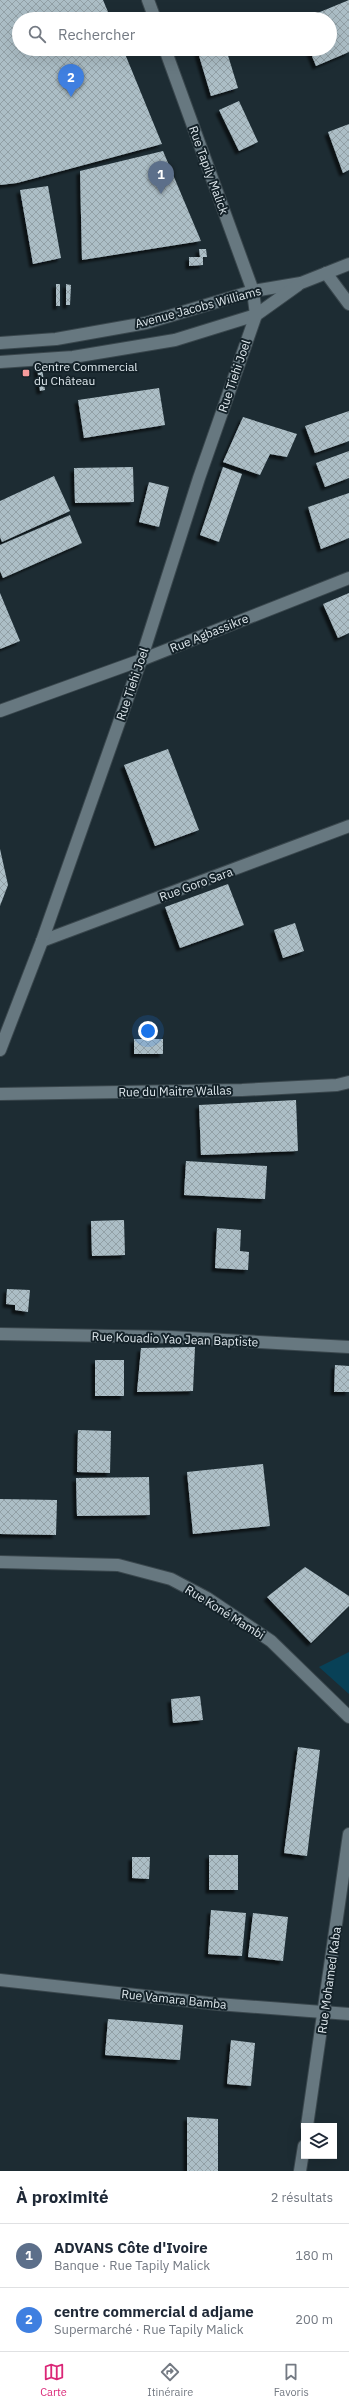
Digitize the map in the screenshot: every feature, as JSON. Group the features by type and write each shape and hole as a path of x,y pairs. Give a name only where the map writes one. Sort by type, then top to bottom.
{"street":[{"path":"148,0 152,12"},
{"name":"Rue Tapily Malick","path":"168,56 253,291 256,315"},
{"name":"Avenue Jacobs Williams","path":"0,343 56,339 146,323 253,291 301,283 349,264"},
{"path":"326,273 349,304"},
{"name":"Avenue Jacobs Williams","path":"0,362 73,357 174,340 256,315 301,283"},
{"name":"Rue Tiehi Joel","path":"0,1050 42,941 141,660 199,478 256,315"},
{"name":"Rue Agbassikre","path":"0,711 141,660 349,578"},
{"name":"Rue Goro Sara","path":"42,941 349,826"},
{"name":"Rue du Maitre Wallas","path":"0,1094 242,1090 337,1085 349,1082"},
{"name":"Rue Kouadio Yao Jean Baptiste","path":"0,1334 169,1337 349,1347"},
{"name":"Rue Koné Mambi","path":"0,1562 118,1565 172,1579 207,1598 271,1641 349,1717"},
{"name":"Rue Mohamed Kaba","path":"307,2123 349,1834"},
{"name":"Rue Vamara Bamba","path":"0,1980 217,2004 349,2014"},
{"path":"300,2171 302,2159"}],"shaded area":[{"path":"349,1652 349,1694 319,1667"}],"building":[{"path":"0,0 103,0 108,12 12,12 12,56 126,56 162,144 17,183 0,185"},
{"path":"349,0 349,52 316,66 312,56 337,56 337,12 320,12"},
{"path":"199,56 228,56 238,88 211,96"},
{"path":"239,101 258,142 239,151 219,110"},
{"path":"349,124 349,170 343,173 328,132"},
{"path":"163,151 201,241 82,260 80,171"},
{"path":"48,186 61,258 33,264 20,190"},
{"path":"199,249 206,249 207,257 203,257 203,265 189,266 189,257 200,257"},
{"path":"56,284 60,284 60,306 56,306"},
{"path":"66,284 71,285 70,305 66,305"},
{"path":"37,367 42,367 45,390 40,391"},
{"path":"159,388 165,425 84,438 78,400"},
{"path":"349,411 349,441 315,453 305,426"},
{"path":"243,417 297,434 287,457 270,454 260,475 223,462"},
{"path":"349,451 349,478 325,487 316,463"},
{"path":"133,467 134,502 75,503 74,468"},
{"path":"223,467 242,474 219,542 200,535"},
{"path":"54,476 70,511 2,542 0,537 0,501"},
{"path":"149,482 169,487 159,527 139,522"},
{"path":"349,493 349,538 321,549 308,507"},
{"path":"70,515 82,543 3,578 0,571 0,545"},
{"path":"0,593 20,641 0,649"},
{"path":"349,593 349,633 338,638 323,604"},
{"path":"168,749 199,830 155,846 124,765"},
{"path":"0,849 8,885 0,906"},
{"path":"228,884 244,925 180,948 165,907"},
{"path":"295,923 304,951 283,958 274,930"},
{"path":"134,1039 163,1039 163,1054 134,1054"},
{"path":"296,1100 298,1151 201,1155 199,1105"},
{"path":"186,1161 267,1166 265,1199 184,1195"},
{"path":"124,1220 125,1255 92,1256 91,1221"},
{"path":"217,1228 241,1230 240,1251 249,1252 248,1270 215,1268"},
{"path":"7,1289 30,1290 28,1312 15,1310 15,1305 6,1304"},
{"path":"195,1347 193,1391 137,1392 141,1348"},
{"path":"95,1360 124,1360 124,1396 95,1396"},
{"path":"335,1365 349,1366 349,1392 334,1392"},
{"path":"78,1430 111,1431 110,1473 77,1472"},
{"path":"263,1464 270,1526 193,1534 187,1472"},
{"path":"149,1477 150,1515 77,1516 76,1478"},
{"path":"0,1499 57,1500 56,1535 0,1534"},
{"path":"305,1567 349,1596 349,1606 311,1643 267,1597"},
{"path":"200,1696 203,1720 173,1723 171,1699"},
{"path":"298,1747 320,1750 307,1856 284,1853"},
{"path":"209,1855 238,1855 238,1890 209,1890"},
{"path":"132,1857 150,1857 149,1879 132,1878"},
{"path":"211,1910 246,1913 242,1956 208,1954"},
{"path":"253,1913 288,1917 283,1961 248,1957"},
{"path":"108,2019 183,2025 180,2060 105,2055"},
{"path":"231,2040 255,2043 251,2086 227,2084"},
{"path":"187,2117 218,2119 218,2171 187,2171"}],"place":[{"name":"centre commercial d adjame","path":"71,97"},
{"name":"ADVANS Côte d'Ivoire","path":"161,194"},
{"name":"Centre Commercial du Château","path":"26,373"}]}
